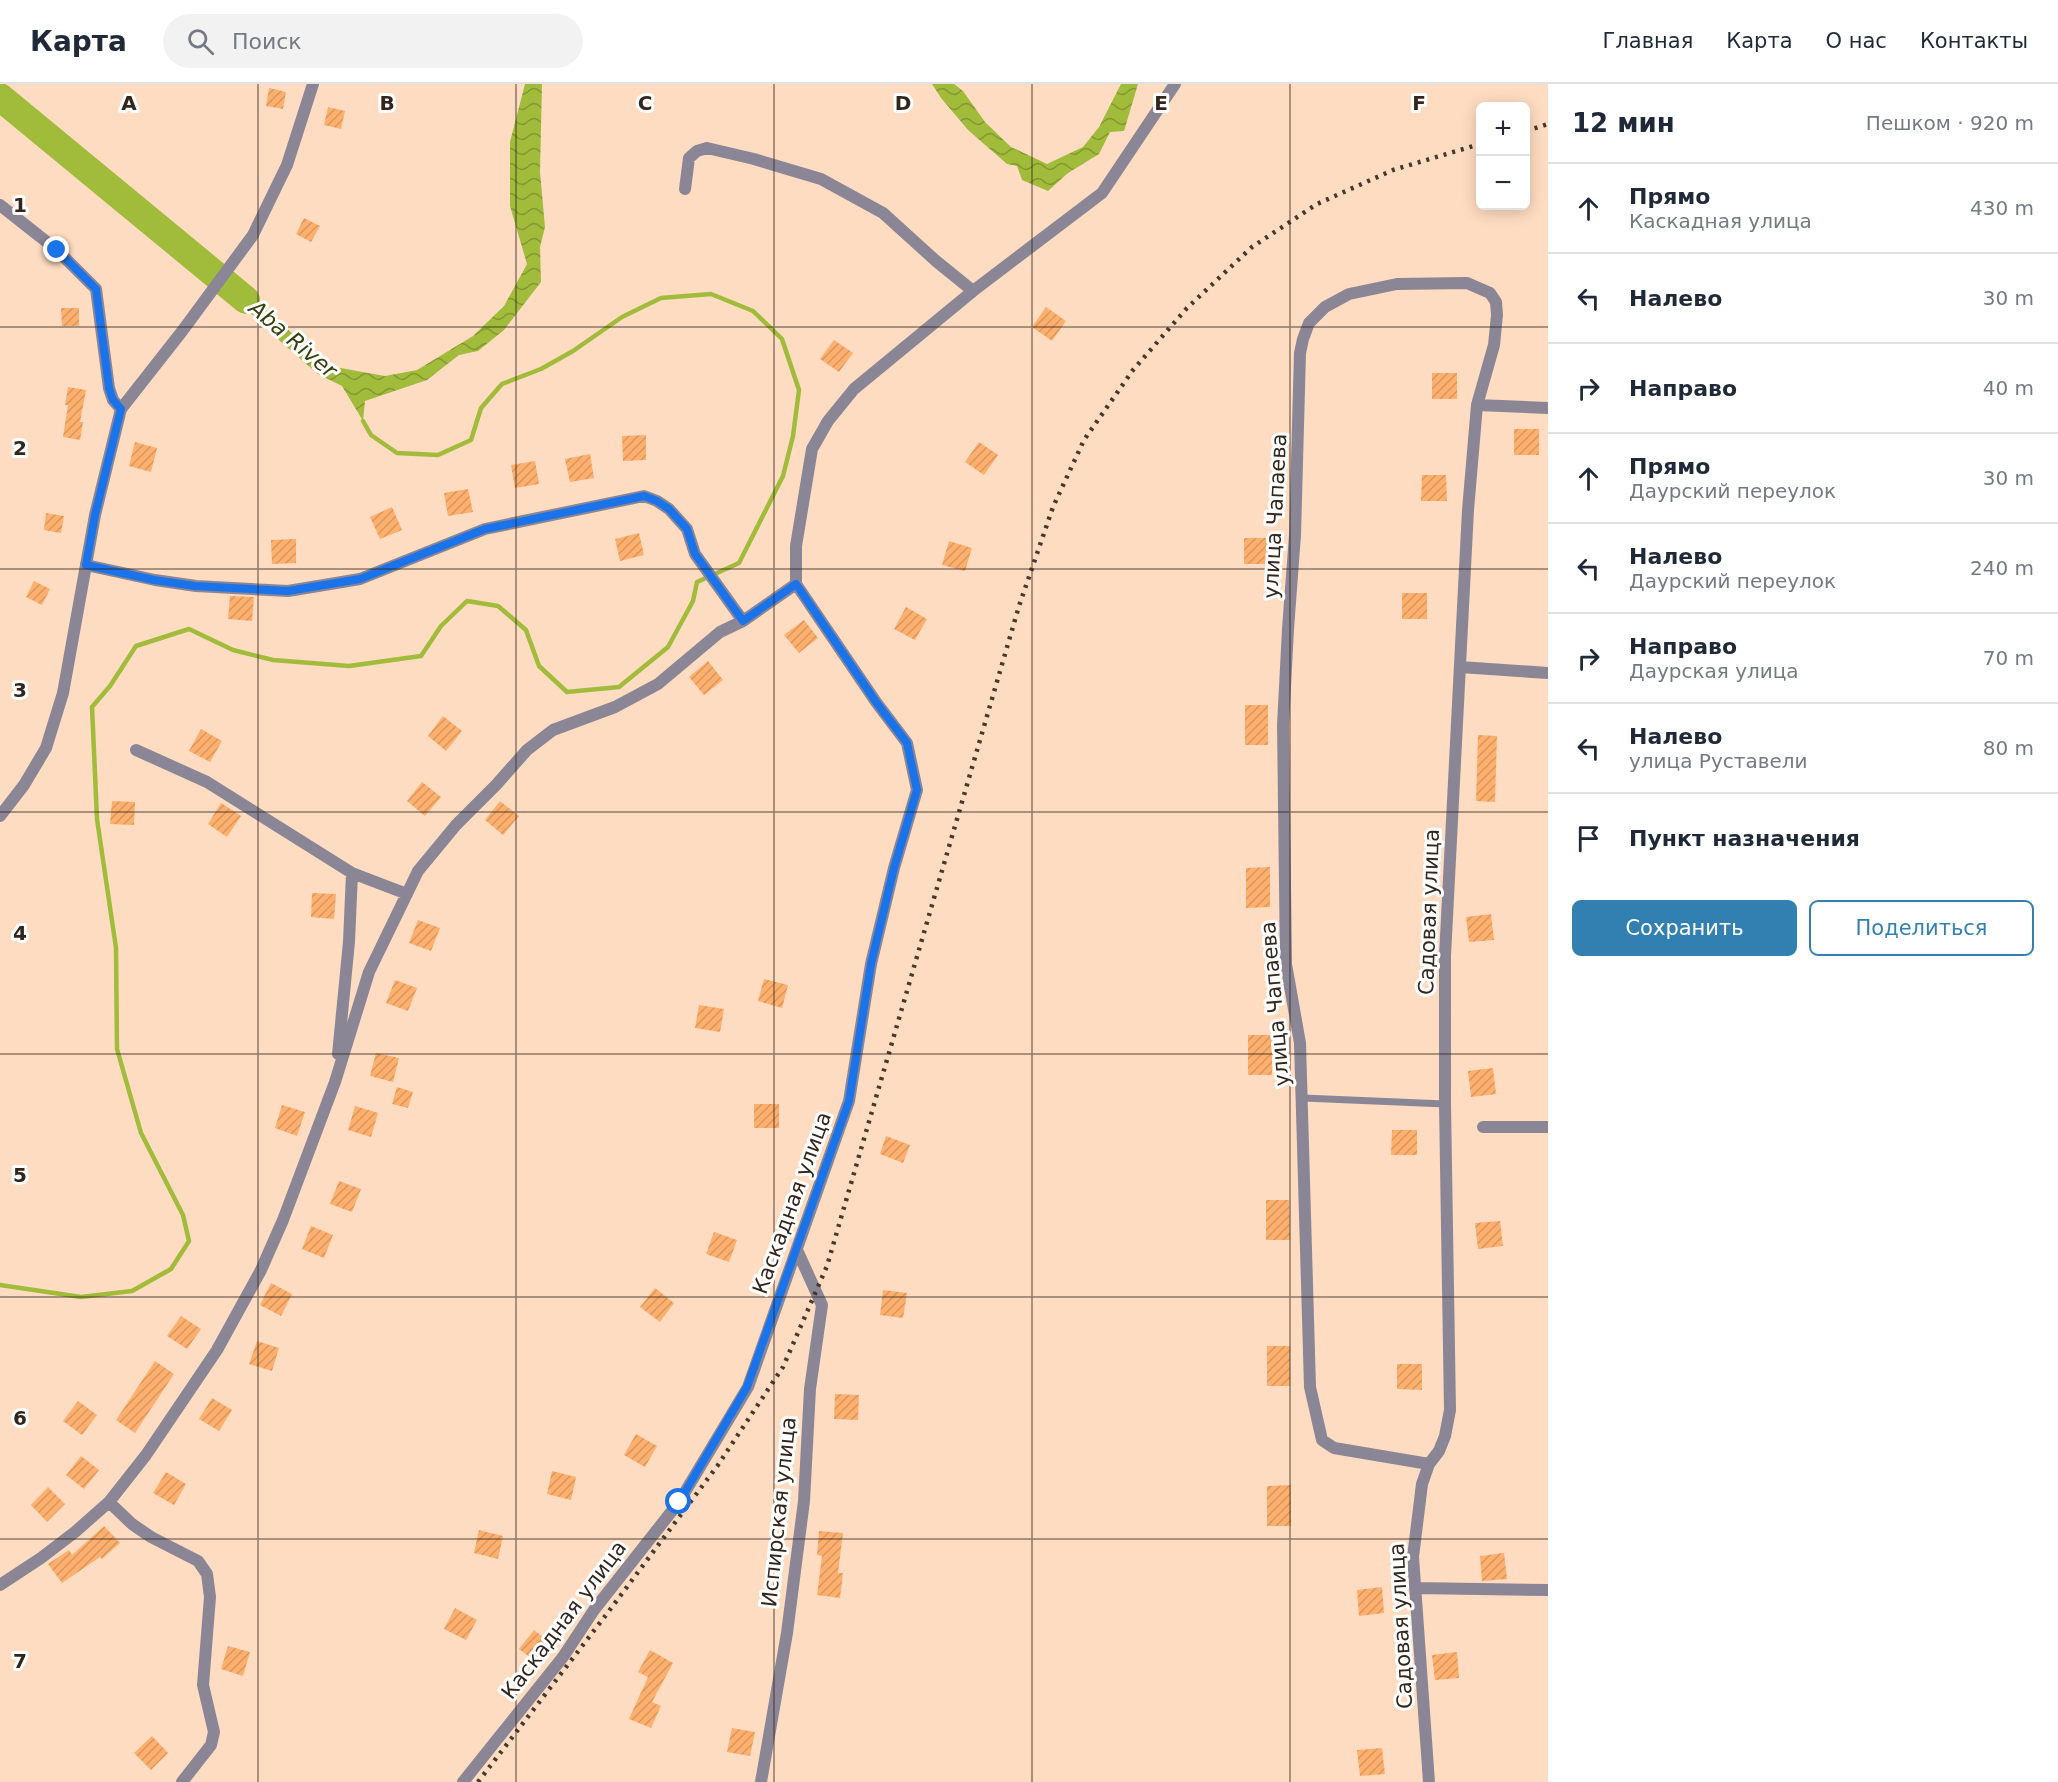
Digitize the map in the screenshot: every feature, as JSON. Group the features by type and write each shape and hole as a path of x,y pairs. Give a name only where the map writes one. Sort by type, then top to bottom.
{"street":[{"path":"0,816 24,785 45,748 63,693 95,515 121,409 253,236 287,165 313,84"},
{"path":"0,1585 41,1558 109,1502 146,1455 211,1360 240,1310 283,1220 335,1082 369,972 418,871 448,834 527,750 553,730 615,707 658,684 720,633 743,621 796,584 796,546 812,449 828,421 855,389 974,291 1102,193 1175,84"},
{"path":"685,189 689,158 697,151 707,148 821,179 883,213 936,261 974,291"},
{"path":"0,205 57,250 96,289 109,388 113,400 121,409"},
{"name":"Садовая улица","path":"1300,380 1300,353 1309,323 1325,307 1349,294 1398,284 1467,283 1490,293 1496,302 1494,345 1477,405 1468,510 1445,956 1450,1410 1445,1436 1439,1451 1429,1464 1422,1484 1413,1557 1429,1782"},
{"name":"улица Чапаева","path":"1300,380 1296,535 1283,725 1286,964 1300,1043 1310,1387 1322,1440 1334,1448 1429,1464"},
{"path":"1477,405 1548,408"},
{"path":"86,565 154,580 195,586 288,591 360,579 485,529 644,496 669,509 687,529 695,554 743,621"},
{"name":"Каскадная улица","path":"463,1782 563,1657 594,1610 679,1502 747,1387 798,1250 849,1101 871,964 894,868 917,790 907,743 876,702 796,584"},
{"path":"1460,668 1548,673"},
{"path":"136,750 207,782 352,873 407,894"},
{"path":"335,1082 350,942 352,873"},
{"path":"1483,1127 1548,1127"},
{"name":"Испирская улица","path":"761,1782 787,1633 804,1501 810,1389 822,1305 798,1250"},
{"path":"109,1502 132,1524 151,1537 198,1562 207,1574 210,1597 203,1685 214,1732 211,1745 182,1782"},
{"path":"1415,1588 1548,1590"}],"lane":[{"path":"1303,1098 1445,1104"}],"water":[{"path":"525,84 542,84 540,172 545,227 540,247 541,282 504,330 478,351 459,355 427,380 365,401 363,421 342,386 318,374 281,342 259,319 218,291 230,276 310,350 335,367 385,376 417,370 473,336 504,306 527,264 510,206 510,142"},
{"path":"932,84 954,84 963,91 985,122 1011,147 1047,164 1083,147 1099,127 1121,84 1138,84 1124,131 1110,132 1099,154 1068,173 1048,191 1022,180 1017,166 1007,164 968,130"}],"building":[{"path":"269,88 286,92 283,109 266,106"},
{"path":"328,107 345,111 341,129 324,125"},
{"path":"304,218 320,226 311,242 296,234"},
{"path":"1046,307 1066,321 1052,341 1032,327"},
{"path":"61,308 79,308 79,326 62,326"},
{"path":"834,340 853,353 839,372 820,359"},
{"path":"1432,373 1457,373 1457,399 1432,399"},
{"path":"68,387 86,390 80,422 83,422 80,440 63,437"},
{"path":"1514,429 1539,429 1539,455 1514,455"},
{"path":"646,435 646,460 623,461 622,436"},
{"path":"135,442 157,448 151,472 129,466"},
{"path":"979,442 998,455 984,475 965,462"},
{"path":"590,454 594,478 570,482 565,459"},
{"path":"535,461 539,484 515,488 511,465"},
{"path":"1422,475 1446,475 1447,501 1421,501"},
{"path":"468,489 473,512 448,516 444,493"},
{"path":"392,507 402,530 380,539 370,517"},
{"path":"46,513 64,516 61,533 44,530"},
{"path":"639,533 644,555 620,561 615,539"},
{"path":"1244,538 1269,538 1270,564 1244,564"},
{"path":"296,539 296,563 272,564 271,540"},
{"path":"949,541 972,548 965,571 942,565"},
{"path":"34,581 50,589 42,605 26,597"},
{"path":"1402,593 1427,593 1427,619 1402,619"},
{"path":"230,596 254,597 252,621 228,619"},
{"path":"906,607 927,619 915,640 894,629"},
{"path":"804,620 818,638 799,653 784,635"},
{"path":"708,661 723,680 704,695 689,677"},
{"path":"1245,705 1268,705 1268,745 1245,745"},
{"path":"443,716 462,731 446,751 428,736"},
{"path":"201,729 222,741 210,762 189,751"},
{"path":"1478,735 1497,736 1495,802 1476,801"},
{"path":"422,782 441,797 425,816 407,801"},
{"path":"112,801 135,802 134,825 110,824"},
{"path":"500,801 519,816 503,835 485,820"},
{"path":"221,803 241,816 227,837 208,824"},
{"path":"1270,867 1270,907 1246,908 1246,868"},
{"path":"312,893 336,894 334,919 311,917"},
{"path":"1491,914 1494,940 1469,942 1466,917"},
{"path":"418,920 440,928 431,951 409,943"},
{"path":"764,979 788,985 782,1008 758,1001"},
{"path":"395,980 417,988 408,1011 386,1003"},
{"path":"699,1005 724,1009 720,1032 695,1028"},
{"path":"1248,1035 1272,1035 1272,1075 1248,1075"},
{"path":"376,1053 399,1058 393,1082 370,1076"},
{"path":"1493,1068 1496,1094 1471,1097 1468,1071"},
{"path":"397,1087 413,1092 408,1108 392,1104"},
{"path":"754,1104 779,1104 779,1128 754,1128"},
{"path":"282,1105 305,1112 297,1136 275,1128"},
{"path":"355,1106 378,1113 371,1137 348,1130"},
{"path":"1392,1130 1417,1130 1417,1155 1391,1155"},
{"path":"886,1136 910,1145 903,1163 880,1154"},
{"path":"339,1181 361,1189 352,1212 330,1204"},
{"path":"1266,1200 1289,1200 1290,1240 1266,1240"},
{"path":"1500,1221 1503,1246 1478,1249 1475,1223"},
{"path":"311,1226 333,1235 324,1258 302,1249"},
{"path":"714,1232 737,1240 729,1262 706,1254"},
{"path":"271,1283 292,1294 281,1316 260,1305"},
{"path":"655,1288 674,1303 660,1322 640,1307"},
{"path":"883,1290 907,1293 903,1318 880,1315"},
{"path":"181,1316 201,1329 187,1349 167,1336"},
{"path":"257,1341 279,1348 272,1371 249,1364"},
{"path":"1267,1346 1290,1346 1290,1386 1267,1386"},
{"path":"155,1361 174,1374 135,1433 116,1420"},
{"path":"1397,1364 1422,1364 1422,1390 1397,1389"},
{"path":"835,1394 859,1395 858,1420 834,1419"},
{"path":"212,1398 232,1410 219,1431 199,1419"},
{"path":"78,1401 97,1415 82,1435 63,1421"},
{"path":"636,1434 657,1446 645,1467 624,1455"},
{"path":"81,1456 99,1470 84,1489 66,1475"},
{"path":"552,1471 576,1477 571,1500 547,1494"},
{"path":"166,1472 186,1484 174,1505 153,1493"},
{"path":"1291,1485 1291,1526 1267,1526 1267,1486"},
{"path":"48,1487 65,1504 47,1522 31,1505"},
{"path":"104,1526 120,1543 102,1559 100,1557 62,1583 48,1564 69,1550 72,1555"},
{"path":"479,1530 503,1536 498,1559 474,1553"},
{"path":"819,1531 843,1533 838,1573 843,1573 840,1598 817,1595 822,1556 817,1555"},
{"path":"1504,1553 1507,1579 1482,1581 1480,1556"},
{"path":"1382,1587 1384,1613 1359,1616 1357,1590"},
{"path":"455,1608 477,1620 466,1640 444,1629"},
{"path":"534,1630 553,1645 539,1664 519,1649"},
{"path":"228,1646 250,1652 243,1676 221,1669"},
{"path":"650,1650 673,1663 652,1702 661,1706 651,1728 629,1719 648,1677 638,1672"},
{"path":"1457,1652 1459,1678 1435,1680 1432,1655"},
{"path":"732,1728 755,1732 750,1756 727,1752"},
{"path":"152,1736 168,1753 151,1770 134,1753"},
{"path":"1382,1748 1385,1774 1360,1776 1357,1750"}],"waterway":[{"name":"Aba River","path":"0,97 246,300"},
{"path":"0,1285 81,1297 132,1291 171,1269 189,1241 183,1215 141,1133 117,1049 116,948 97,819 92,707 110,686 136,646 189,629 233,650 273,660 349,666 421,656 441,626 467,601 498,606 526,630 539,666 567,692 619,687 668,647 693,601 697,582 739,563 783,476 793,436 799,390 782,339 753,311 711,294 661,298 622,317 573,351 541,369 502,384 481,408 471,440 438,455 397,453 371,435 363,421"}],"railway":[{"path":"1530,130 1548,124"},
{"path":"478,1782 718,1465 783,1367 827,1266 1019,606 1053,507 1084,440 1133,370 1187,308 1252,247 1317,204 1393,170 1476,145"}],"route":[{"path":"57,250 96,289 109,388 113,400 121,409 95,515 86,565 154,580 195,586 288,591 360,579 485,529 644,496 669,509 687,529 695,554 743,621 796,584 876,702 907,743 917,790 894,868 871,964 849,1101 798,1250 747,1387 679,1502"}]}
